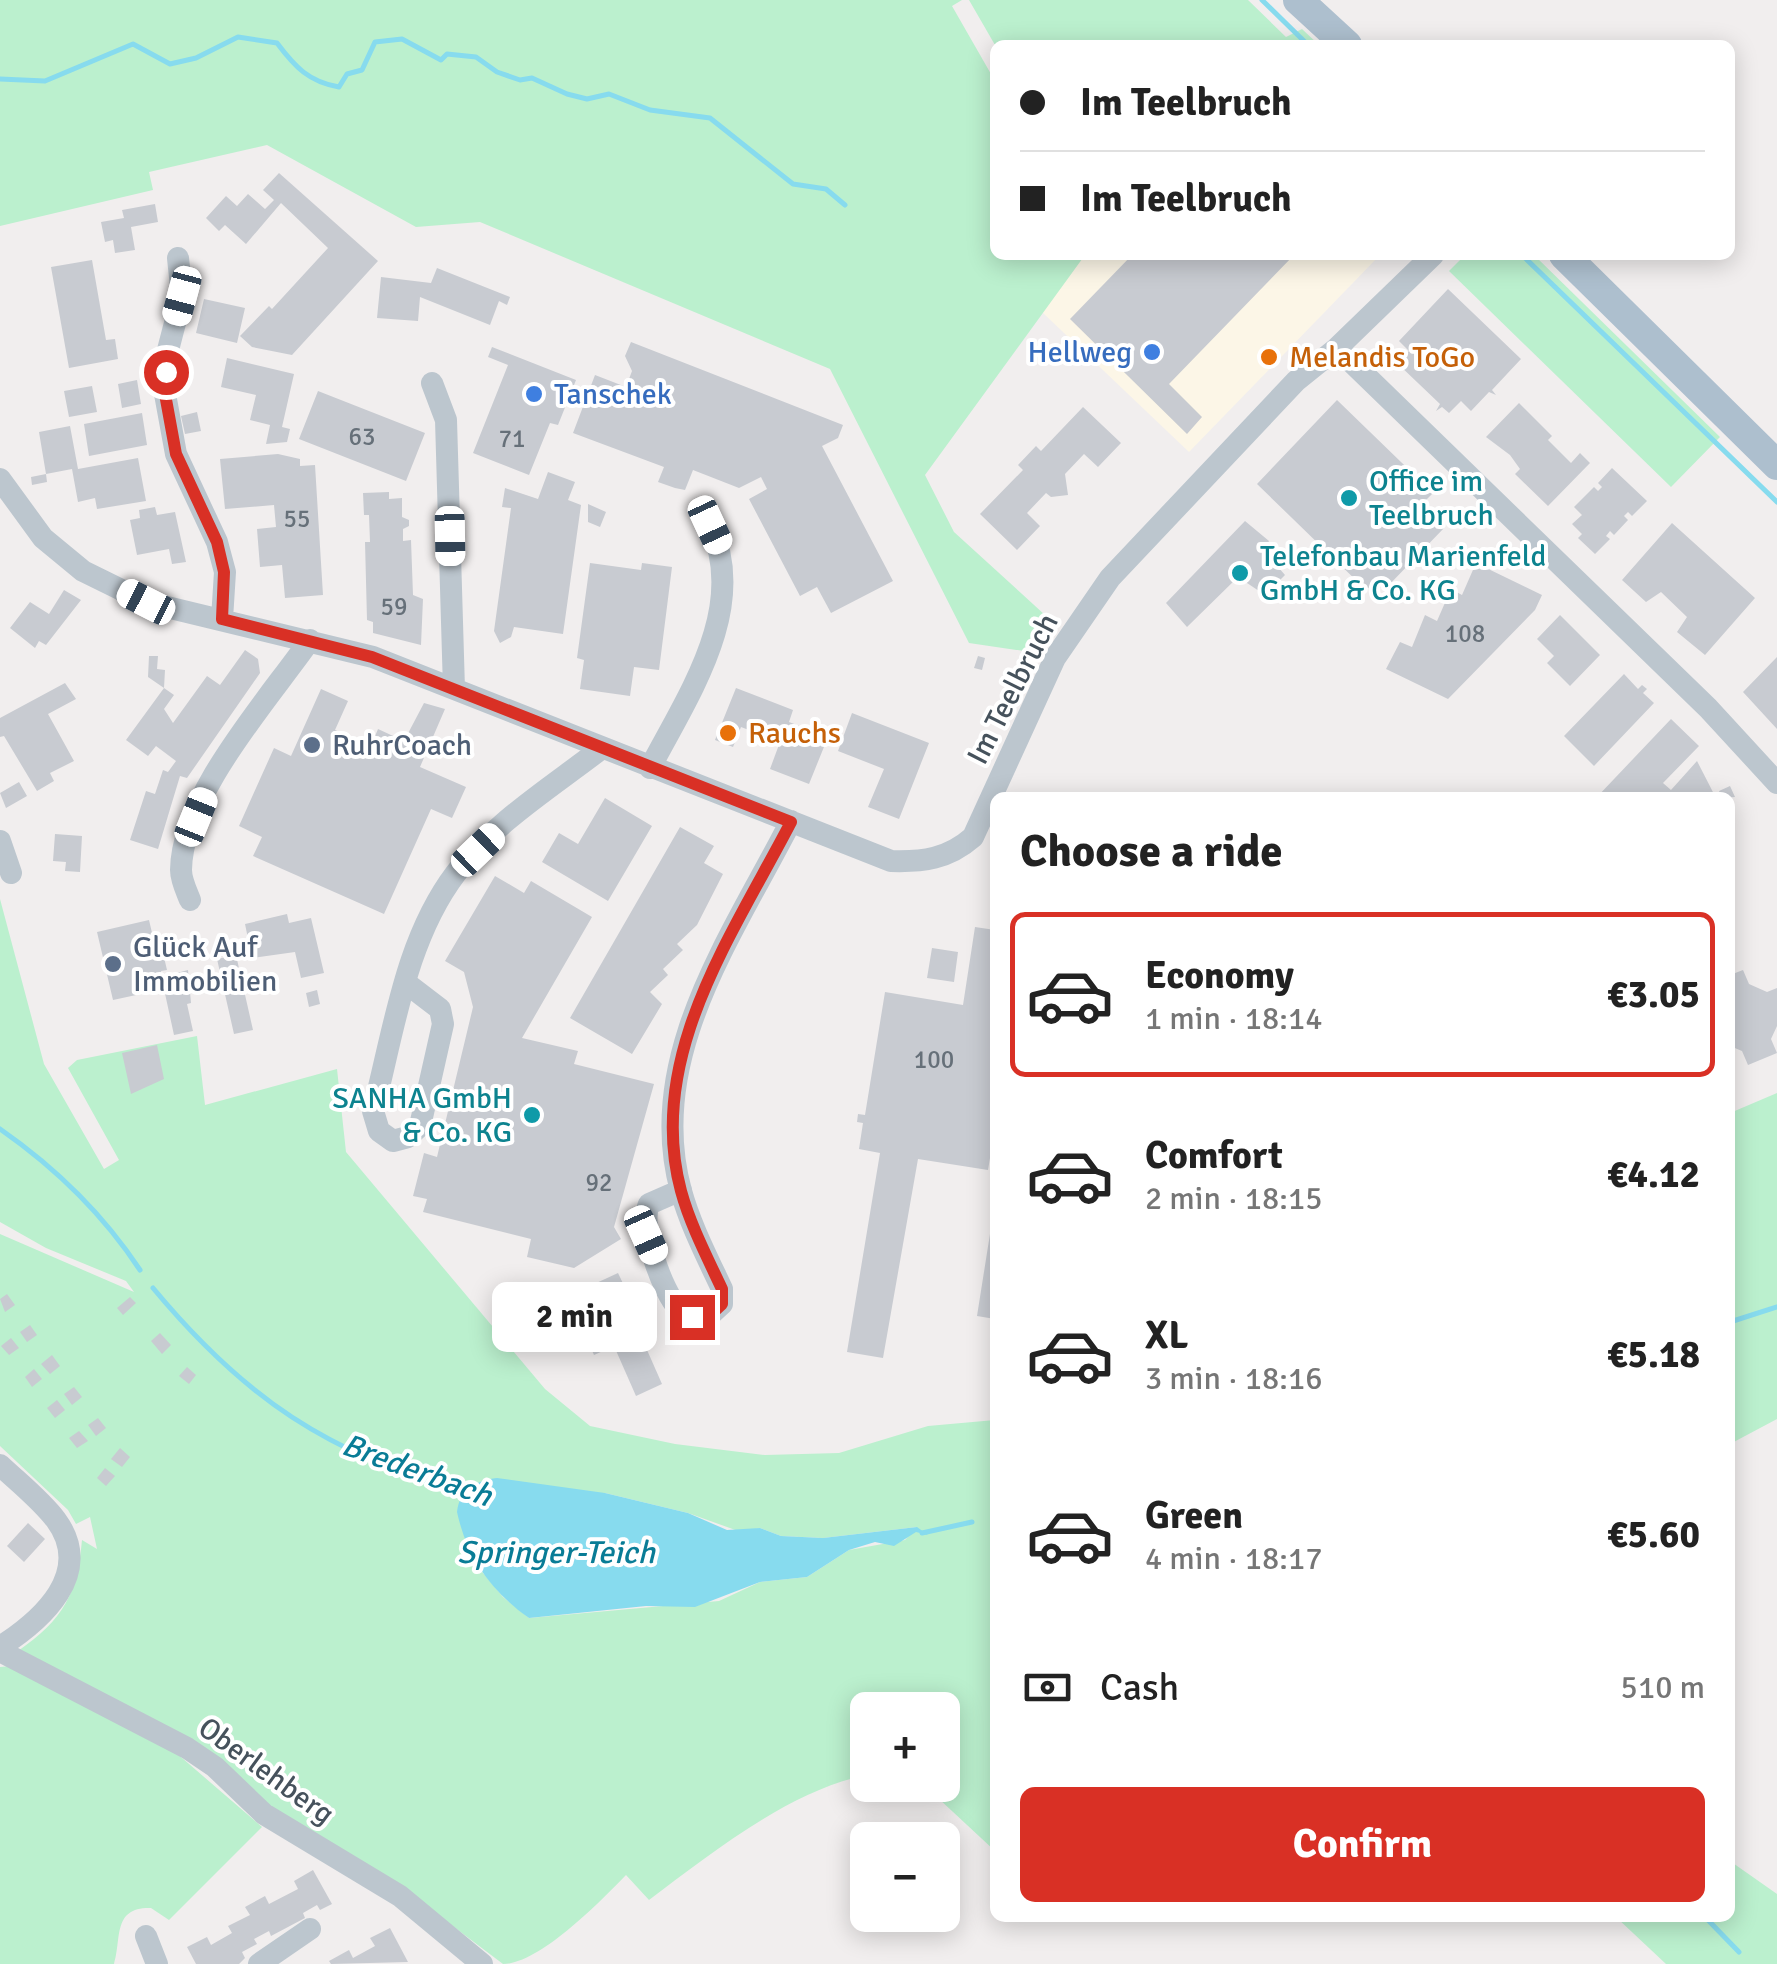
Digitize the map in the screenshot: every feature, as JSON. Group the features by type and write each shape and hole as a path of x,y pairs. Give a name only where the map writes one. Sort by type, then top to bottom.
{"main road":[{"path":"1298,0 1342,40"},
{"path":"1569,260 1777,466"}],"street":[{"path":"178,258 182,296 168,350 165,394 176,454 217,542 224,572 222,619"},
{"name":"Im Teelbruch","path":"995,792 1013,743 1056,658 1110,578 1296,381 1337,348 1416,263"},
{"path":"1337,348 1708,708 1777,783"},
{"path":"432,383 446,420 454,689"},
{"name":"Im Teelbruch","path":"0,480 42,538 83,571 146,602 372,657 891,861 922,862 958,850 986,817 990,806"},
{"path":"650,768 701,672 716,631 724,581 722,551 710,525"},
{"path":"190,900 181,875 184,847 207,788 310,640"},
{"path":"406,984 440,1010 443,1024 420,1126 408,1137 392,1141 378,1131 373,1111 406,984 431,910 457,870 499,830 602,748"},
{"path":"680,1190 649,1204 643,1216 646,1235 677,1308 692,1317 709,1316 722,1304 722,1289 680,1190 671,1111 693,1012 791,822"},
{"path":"0,841 11,872"},
{"path":"0,1464 54,1517 68,1545 67,1579 56,1600 37,1623 0,1649"},
{"name":"Oberlehberg","path":"0,1649 187,1748 215,1767 264,1814 400,1896 482,1964"},
{"path":"259,1964 310,1929"},
{"path":"146,1936 155,1963"}],"shaded area":[{"path":"1081,260 1375,260 1189,452 1042,312"}],"green space":[{"path":"0,0 962,0 952,6 990,72 990,260 1081,260 925,475 954,532 1045,615 1024,651 969,643 830,369 480,222 416,227 267,145 149,172 153,190 0,226"},
{"path":"969,0 1248,0 1286,37 1302,29 1314,40 992,40"},
{"path":"1460,260 1539,260 1720,437 1671,487 1449,271"},
{"path":"0,899 44,1064 104,1169 119,1160 68,1068 77,1060 197,1036 205,1105 337,1069 346,1152 545,1389 590,1426 675,1444 765,1455 839,1453 928,1426 990,1420 990,1846 942,1802 960,1802 960,1692 850,1692 850,1780 780,1809 724,1844 649,1900 626,1875 551,1943 518,1961 503,1964 401,1887 18,1651 47,1628 65,1604 76,1576 82,1540 97,1549 90,1517 76,1524 68,1510 0,1446 0,1234 134,1292 126,1281 46,1248 0,1222","holes":["605,1493 688,1513 741,1532 760,1528 781,1536 823,1538 917,1527 905,1540 849,1550 807,1577 760,1582 719,1601 529,1618 503,1597 473,1561"]},
{"path":"1777,1093 1777,1419 1735,1441 1735,1111"},
{"path":"11,1666 174,1751 262,1827 169,1920 151,1908 139,1909 124,1918 114,1964 0,1964 0,1667"},
{"path":"1735,1865 1777,1894 1777,1964 1666,1964 1621,1922 1735,1922"}],"water":[{"name":"Springer-Teich","path":"497,1478 605,1493 688,1513 727,1530 760,1528 781,1536 823,1538 917,1527 928,1535 916,1532 894,1546 875,1542 849,1550 807,1577 760,1582 695,1607 646,1606 529,1618 503,1597 474,1559 457,1512 470,1487"}],"building":[{"path":"279,173 378,261 292,355 252,347 240,336 269,306 272,309 328,248 281,203 246,244 225,225 219,231 206,218 226,196 237,206 248,194 265,209 274,200 263,190"},
{"path":"155,204 158,222 131,227 135,250 115,253 113,240 105,242 101,222 124,218 122,210"},
{"path":"92,260 106,340 115,339 118,359 69,368 51,267"},
{"name":"Hellweg","path":"1127,260 1289,260 1169,384 1202,417 1187,434 1070,319"},
{"path":"437,268 510,297 507,305 499,301 490,325 420,297 418,321 377,318 381,277 431,283"},
{"path":"1448,289 1521,359 1492,390 1496,395 1489,392 1471,411 1461,401 1449,413 1442,407 1436,411 1440,404 1397,363 1409,351 1399,341"},
{"path":"204,299 245,308 237,343 196,333"},
{"path":"631,342 843,425 838,438 822,446 893,581 831,613 817,587 800,596 749,499 767,489 761,477 739,488 693,470 685,490 675,488 658,482 664,467 573,433 595,375 626,387 632,371 625,356"},
{"path":"492,347 576,380 558,425 550,423 529,475 473,453 508,365 488,357"},
{"path":"227,358 294,374 282,427 290,429 287,442 266,444 270,425 250,420 256,395 221,387"},
{"path":"137,380 141,404 122,408 118,384"},
{"path":"92,386 97,412 69,417 64,391"},
{"path":"318,391 425,433 406,481 299,439"},
{"name":"Office im Teelbruch","path":"1337,400 1433,493 1422,504 1445,527 1387,587 1364,588 1257,484"},
{"path":"1519,403 1552,436 1548,440 1571,463 1580,453 1590,463 1548,506 1515,474 1520,469 1510,455 1486,437"},
{"path":"1083,407 1121,443 1098,467 1084,454 1065,474 1068,495 1051,497 1046,493 1027,513 1040,526 1017,550 980,514 1023,470 1018,465 1036,446 1041,451"},
{"path":"197,412 201,431 185,434 181,416"},
{"path":"142,413 147,445 89,456 84,424"},
{"path":"70,426 78,469 138,458 146,501 97,509 95,498 78,502 72,469 46,474 39,432"},
{"path":"278,454 300,459 300,466 315,465 323,595 285,598 282,565 260,567 257,529 276,527 274,505 225,509 220,459"},
{"path":"1612,468 1647,501 1632,516 1628,512 1624,516 1628,520 1614,535 1610,531 1606,536 1610,539 1595,554 1578,538 1582,534 1572,524 1582,515 1574,507 1594,487 1598,491 1602,487 1598,483"},
{"path":"548,472 575,482 568,500 581,505 563,634 514,627 511,637 500,643 494,631 511,508 502,507 505,488 538,499"},
{"path":"46,474 47,482 32,485 31,477"},
{"path":"389,492 389,499 402,498 402,517 409,520 409,526 403,529 403,541 411,540 413,595 423,599 421,645 373,633 373,622 367,620 365,542 370,542 363,493"},
{"path":"588,504 606,512 600,527 588,522"},
{"path":"155,507 157,515 175,512 186,562 172,564 169,549 137,555 130,520 140,518 139,510"},
{"name":"Telefonbau Marienfeld GmbH & Co. KG","path":"1245,521 1269,541 1264,551 1285,575 1265,595 1238,577 1187,627 1166,603"},
{"path":"1672,523 1755,598 1705,655 1677,632 1687,617 1661,592 1646,602 1622,580"},
{"path":"590,563 641,570 642,563 672,567 659,670 634,667 630,696 580,689 584,660 577,658"},
{"path":"1476,563 1542,595 1535,610 1448,699 1386,669 1400,642 1412,647 1425,615 1437,621 1451,589 1462,595"},
{"path":"64,590 81,600 46,645 39,641 35,648 10,628 30,602 49,614"},
{"path":"1560,615 1600,655 1570,686 1547,663 1554,656 1537,639"},
{"path":"245,650 258,659 260,673 187,778 180,776 158,849 130,840 146,791 155,794 163,770 168,772 176,761 156,746 148,756 126,740 164,688 174,695 164,709 173,723 207,676 220,685"},
{"path":"149,656 158,656 157,669 165,670 164,688 148,677"},
{"path":"978,656 985,658 982,670 974,668"},
{"path":"1777,657 1777,729 1743,692"},
{"path":"1624,674 1638,689 1642,685 1647,689 1643,693 1654,703 1594,766 1564,736"},
{"path":"65,683 76,699 48,714 74,761 50,773 54,781 37,791 4,736 0,737 0,718"},
{"path":"736,688 793,710 789,722 828,737 809,784 770,769 780,742 741,727 733,747 715,740"},
{"path":"321,689 348,701 335,730 371,746 378,729 404,741 424,703 445,709 420,767 466,787 452,818 431,809 384,914 253,856 262,837 239,826 274,748 291,756"},
{"path":"852,713 929,743 899,819 868,807 884,769 838,751"},
{"path":"1671,719 1699,746 1663,783 1671,790 1697,761 1713,792 1602,792"},
{"path":"19,782 27,796 6,808 0,793"},
{"path":"605,798 652,826 608,901 542,862 559,833 578,844"},
{"path":"680,827 714,846 704,863 723,874 697,925 677,944 683,950 663,969 668,975 650,992 662,1004 632,1054 570,1018"},
{"path":"55,834 82,836 80,872 65,871 66,862 53,861"},
{"path":"495,876 524,893 531,881 592,917 522,1038 578,1051 574,1064 654,1084 614,1227 621,1239 574,1268 527,1257 531,1239 423,1212 427,1199 413,1196 424,1153 437,1157 473,1007 464,972 445,961"},
{"path":"287,914 289,923 311,918 324,973 301,978 295,952 252,958 245,924"},
{"path":"149,920 157,954 163,953 167,970 161,971 162,977 188,970 191,1003 187,1004 193,1031 174,1035 164,989 113,1000 97,932"},
{"path":"975,927 990,929 988,1170 918,1159 883,1358 847,1352 880,1153 859,1149 863,1123 857,1122 858,1114 865,1115 885,992 963,1005"},
{"path":"932,948 958,952 954,982 927,978"},
{"path":"236,955 253,1030 234,1034 217,959"},
{"path":"1743,970 1749,984 1767,992 1777,988 1777,1026 1771,1039 1777,1053 1748,1065 1742,1051 1735,1048 1735,973"},
{"path":"317,990 320,1004 309,1007 306,993"},
{"path":"157,1045 164,1079 131,1094 122,1053"},
{"path":"990,1234 990,1318 977,1316"},
{"path":"618,1273 631,1300 628,1308 635,1311 645,1332 640,1334 662,1384 636,1396 614,1346 594,1355 582,1329 610,1316 592,1285"},
{"path":"7,1294 15,1305 5,1312 0,1299"},
{"path":"130,1297 136,1303 123,1315 117,1308"},
{"path":"30,1325 37,1335 27,1342 20,1332"},
{"path":"160,1333 171,1345 162,1354 151,1341"},
{"path":"11,1338 19,1348 9,1355 1,1346"},
{"path":"52,1355 60,1366 50,1374 41,1364"},
{"path":"187,1367 196,1375 189,1384 179,1376"},
{"path":"34,1369 42,1379 32,1387 25,1377"},
{"path":"74,1387 82,1397 72,1405 64,1394"},
{"path":"57,1400 65,1410 55,1418 47,1408"},
{"path":"98,1418 106,1428 96,1436 88,1425"},
{"path":"79,1431 88,1441 77,1448 69,1438"},
{"path":"120,1448 130,1457 122,1467 111,1459"},
{"path":"105,1468 115,1476 106,1486 97,1478"},
{"path":"28,1523 45,1539 24,1562 7,1546"},
{"path":"313,1870 332,1904 320,1910 317,1905 303,1913 305,1918 271,1936 269,1931 254,1939 257,1944 242,1952 245,1958 239,1964 196,1964 187,1947 207,1937 211,1945 232,1933 228,1926 250,1915 245,1907 265,1896 269,1904 298,1889 294,1881"},
{"path":"390,1928 408,1962 329,1961 349,1950 353,1958 375,1946 370,1938"}],"waterway":[{"path":"1262,0 1303,40"},
{"path":"0,79 45,81 133,44 170,64 196,58 238,37 277,43 304,72 339,87 347,74 362,70 375,42 402,39 441,60 447,54 476,57 497,72 520,80 532,78 567,94 587,99 609,94 650,110 710,118 793,184 826,189 845,205"},
{"path":"1527,260 1777,502"},
{"name":"Brederbach","path":"0,1129 77,1193 140,1270"},
{"name":"Brederbach","path":"153,1288 222,1362 292,1417 371,1460 466,1494"},
{"name":"Brederbach","path":"1735,1320 1777,1307"},
{"name":"Brederbach","path":"922,1533 972,1522"},
{"path":"1710,1922 1739,1952"}],"place":[{"name":"Hellweg","path":"1152,352"},
{"name":"Melandis ToGo","path":"1269,357"},
{"name":"Tanschek","path":"534,394"},
{"name":"Office im Teelbruch","path":"1349,498"},
{"name":"Telefonbau Marienfeld GmbH & Co. KG","path":"1240,573"},
{"name":"Rauchs","path":"728,733"},
{"name":"RuhrCoach","path":"312,745"},
{"name":"Glück Auf Immobilien","path":"113,964"},
{"name":"SANHA GmbH & Co. KG","path":"532,1115"}],"route":[{"path":"166,372 165,394 176,454 217,542 224,572 222,619 372,657 791,822 693,1012 679,1062 671,1111 680,1190 722,1289 722,1304 709,1316 692,1317"}]}
